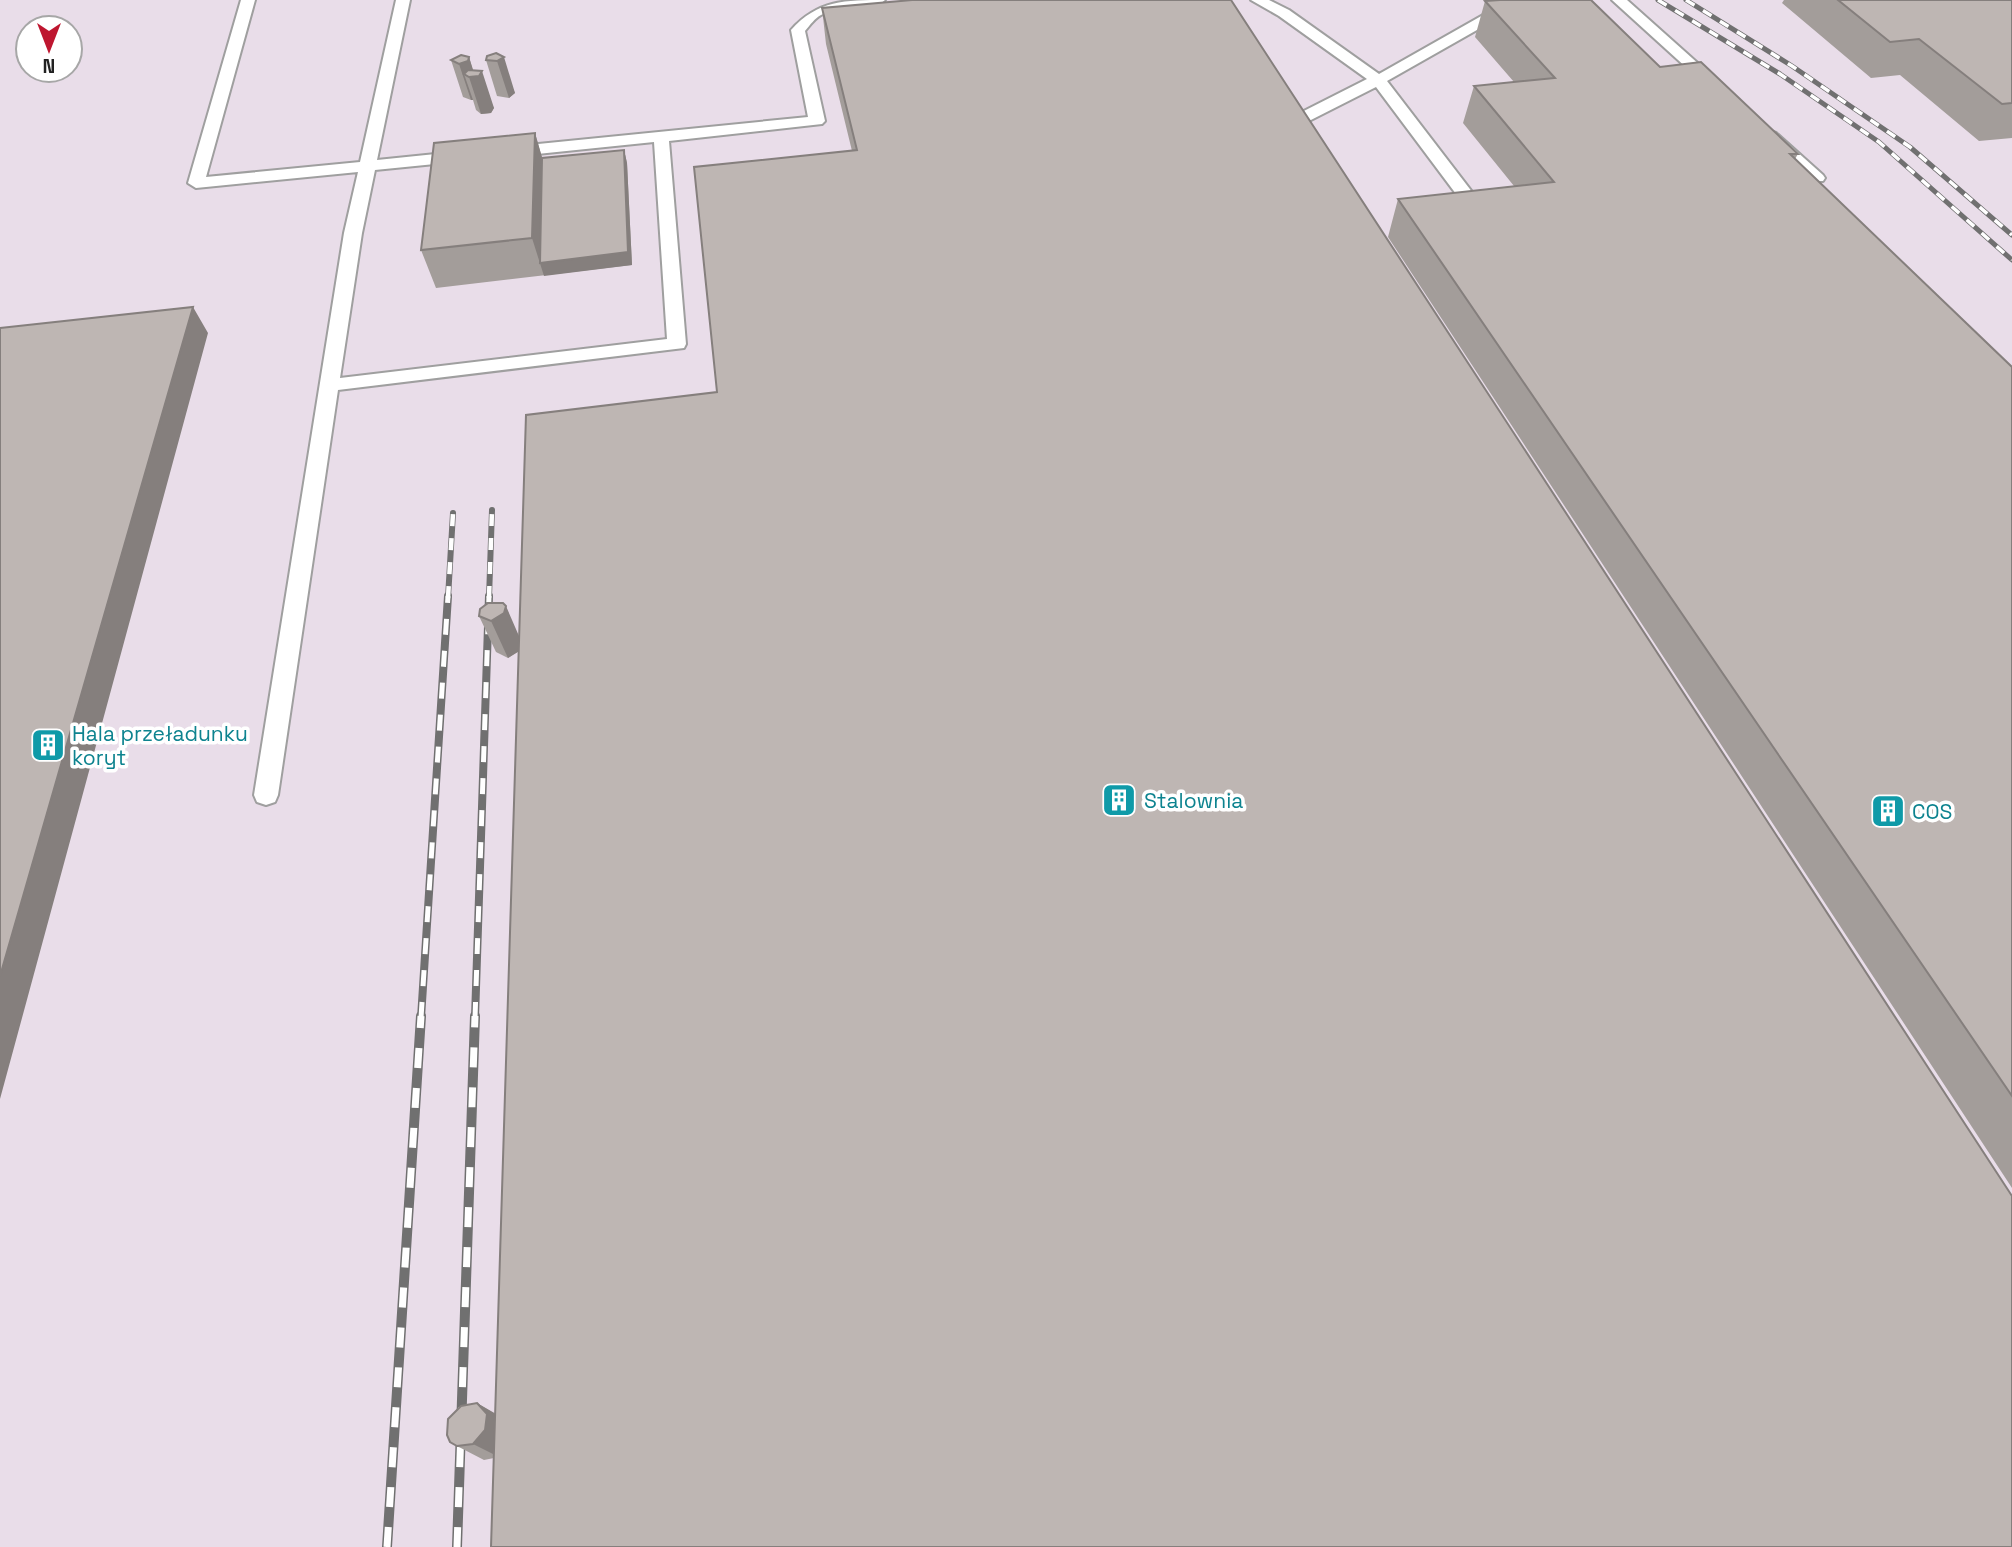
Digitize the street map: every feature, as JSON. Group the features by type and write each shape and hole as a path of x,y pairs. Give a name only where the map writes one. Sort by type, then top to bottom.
{"lane":[{"path":"248,0 197,183 817,121 798,30 814,12 846,3 878,0"},
{"path":"265,795 353,233 403,0"},
{"path":"1258,0 1284,13 1378,80 1489,226"},
{"path":"1619,0 1728,98"},
{"path":"1317,157 1294,122 1378,80 1515,1"},
{"path":"1758,125 1817,178"},
{"path":"329,385 677,344 661,136"}],"shaded area":[{"path":"0,0 2012,0 2012,1547 0,1547"}],"building":[{"name":"Stalownia","path":"912,0 1231,0 2012,1196 2012,1547 491,1547 526,415 717,392 694,167 857,150 822,8"},
{"name":"COS","path":"1591,0 1660,67 1701,62 1798,154 1790,154 2012,367 2012,1096 1398,199 1554,182 1474,86 1555,78 1485,1"},
{"path":"1838,0 2012,0 2012,103 2002,104 1919,39 1890,42"},
{"path":"496,53 504,57 497,61 486,60 487,56"},
{"path":"461,55 469,57 468,61 459,64 451,60"},
{"path":"468,70 482,71 479,76 469,77 464,74"},
{"path":"535,133 532,238 421,250 434,143"},
{"path":"624,150 628,252 540,263 542,158"},
{"name":"Hala przeładunku koryt","path":"193,307 0,976 0,328"},
{"path":"488,603 503,603 506,606 504,613 491,621 479,616 480,609"},
{"path":"477,1403 487,1414 485,1430 473,1444 457,1446 450,1442 447,1435 448,1419 461,1406"}],"railway":[{"path":"1658,0 1780,74 1879,142 2012,260"},
{"path":"1686,0 1792,66 1910,147 2012,235"},
{"path":"489,598 492,510"},
{"path":"448,598 453,513"},
{"path":"421,1018 448,596"},
{"path":"475,1018 489,596"},
{"path":"387,1547 421,1016"},
{"path":"457,1547 475,1016"}],"place":[{"name":"Hala przeładunku koryt","path":"48,745"},
{"name":"Stalownia","path":"1119,800"},
{"name":"COS","path":"1888,811"}]}
